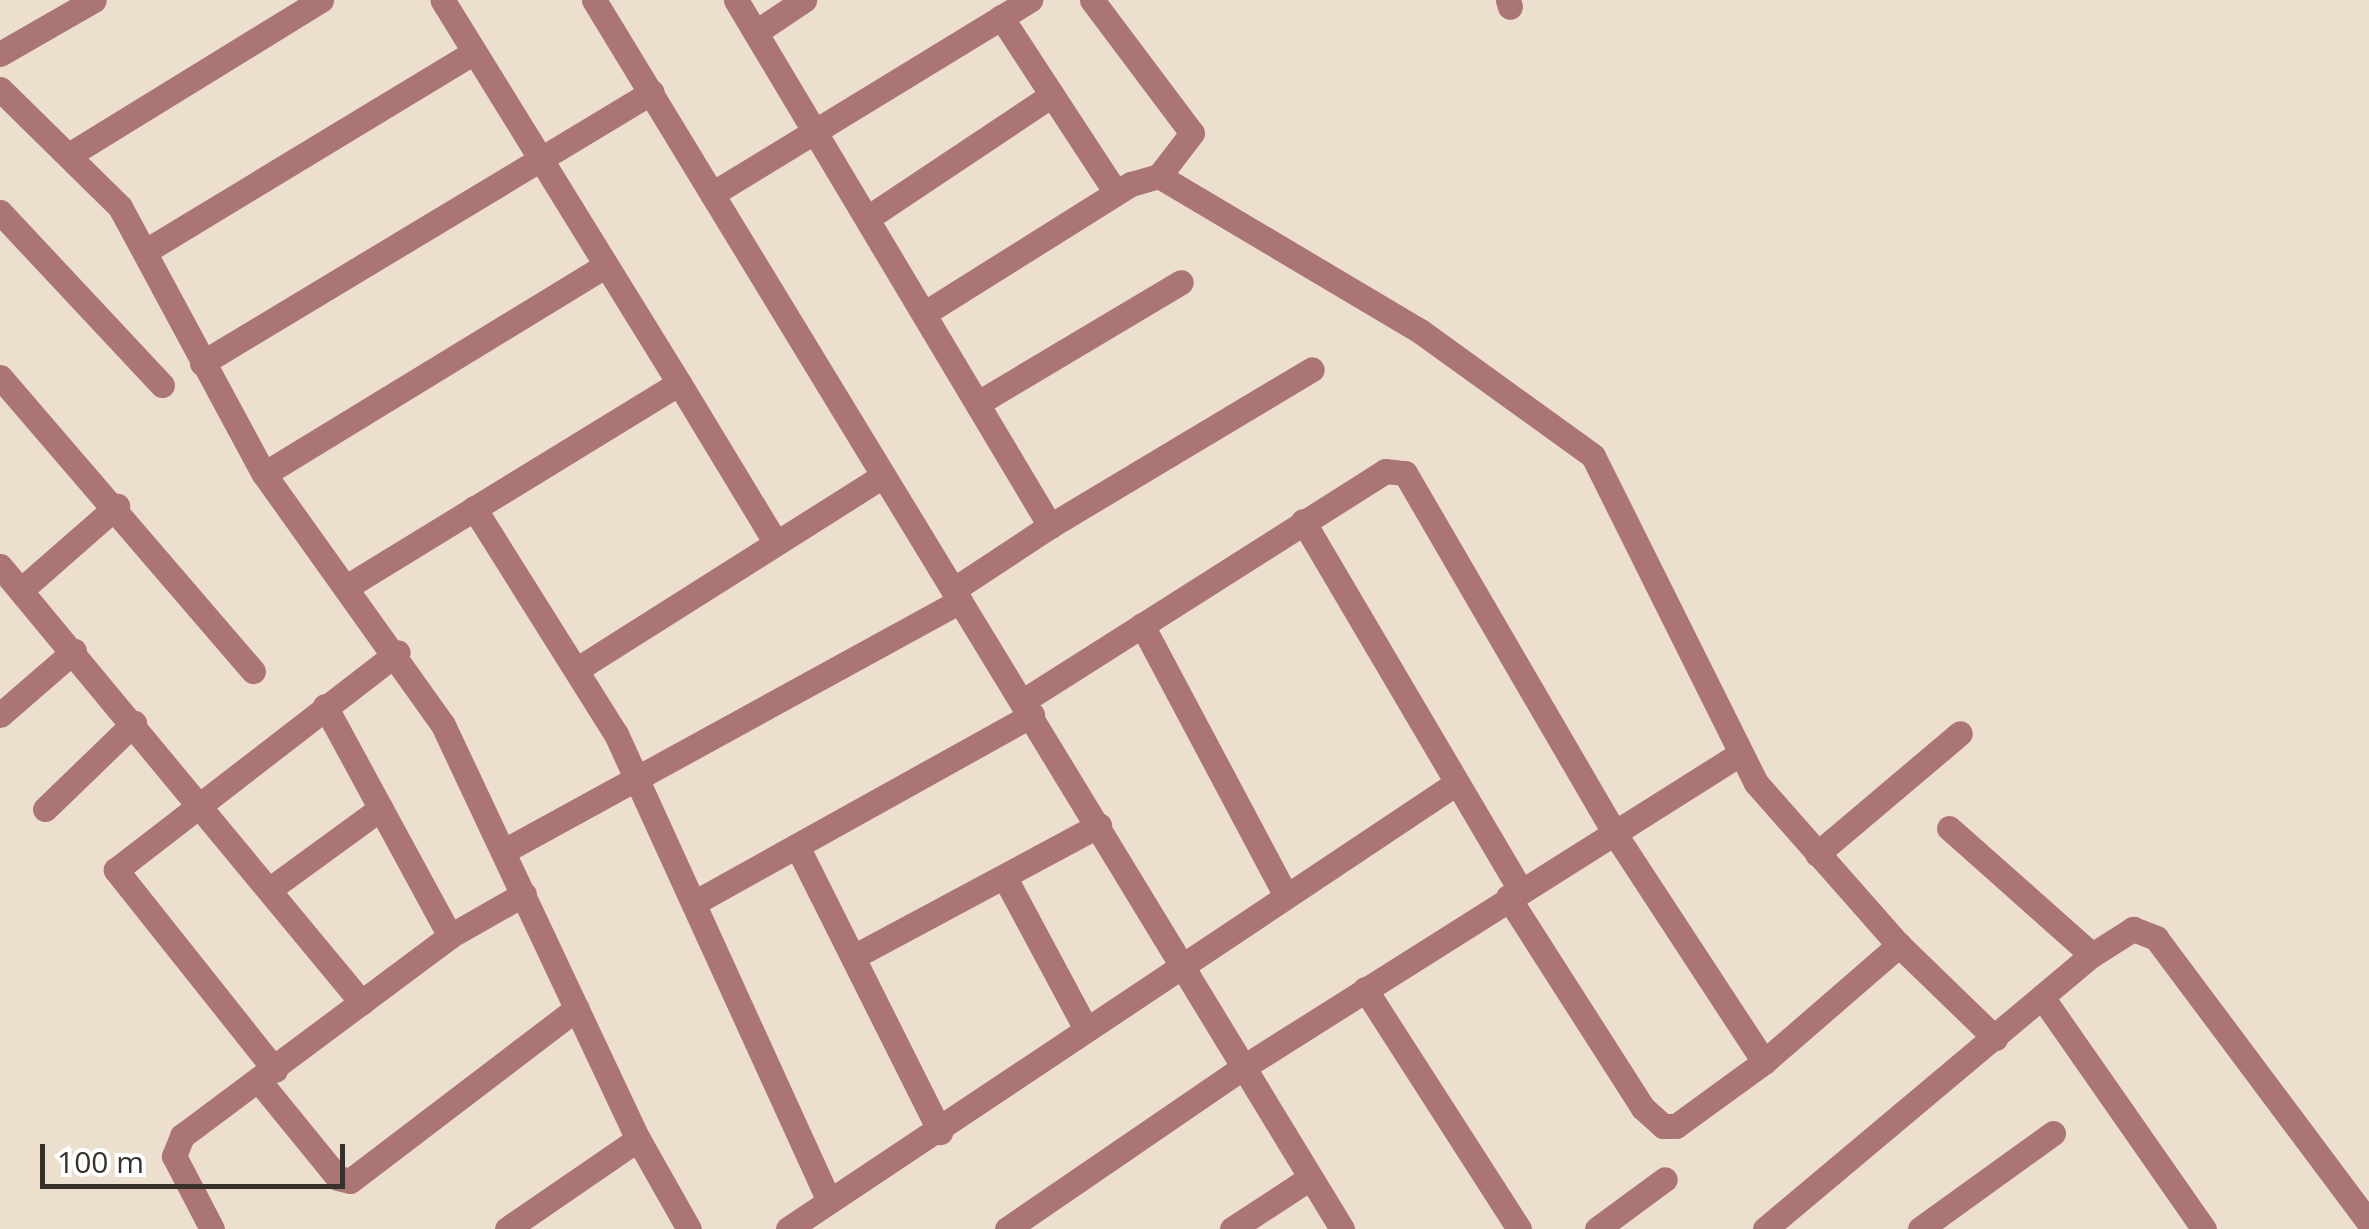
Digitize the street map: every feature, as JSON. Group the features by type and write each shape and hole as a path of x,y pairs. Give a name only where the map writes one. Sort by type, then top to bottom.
{"street":[{"path":"69,155 321,0"},
{"path":"442,0 776,543"},
{"path":"594,0 880,478 1099,825 1178,967 1342,1229"},
{"path":"736,0 1050,526"},
{"path":"756,32 804,0"},
{"path":"712,194 1030,0"},
{"path":"925,313 1116,193 1160,176 1192,133 1092,0"},
{"path":"0,54 91,1"},
{"path":"1002,18 1116,193"},
{"path":"149,249 473,53"},
{"path":"0,89 69,155 149,249 202,364 264,474 398,652 504,851 638,1138 689,1229"},
{"path":"202,364 652,92"},
{"path":"869,217 1052,95"},
{"path":"1160,176 1420,331 1593,456 1738,754 1817,854 1899,945 1995,1038"},
{"path":"0,212 162,385"},
{"path":"264,474 606,266"},
{"path":"978,403 1181,282"},
{"path":"504,851 636,784 956,595 1050,526 1312,368"},
{"path":"0,377 117,506 253,670"},
{"path":"348,586 679,383"},
{"path":"694,903 1027,708 1142,626 1385,471 1414,481 1613,831 1764,1062"},
{"path":"579,668 880,478"},
{"path":"21,590 117,506"},
{"path":"474,508 579,668 694,903 829,1201"},
{"path":"1303,520 1514,893 1655,1121 1676,1126 1764,1062 1899,945"},
{"path":"0,566 198,800 362,1003"},
{"path":"1142,626 1286,896"},
{"path":"0,715 74,651"},
{"path":"398,652 198,800 116,870 338,1178 350,1181 577,1008"},
{"path":"325,706 450,936"},
{"path":"45,809 134,723"},
{"path":"1817,854 1960,733"},
{"path":"1006,1229 1242,1068 1738,754"},
{"path":"788,1229 940,1132 1086,1029 1455,784"},
{"path":"270,888 381,808"},
{"path":"856,956 1099,825"},
{"path":"1949,828 2092,955"},
{"path":"797,846 856,956 940,1132"},
{"path":"1005,878 1086,1029"},
{"path":"212,1229 174,1145 450,936 524,894"},
{"path":"1765,1229 2092,955 2134,929 2156,938 2369,1223"},
{"path":"1365,989 1519,1229"},
{"path":"2042,996 2204,1229"},
{"path":"1920,1229 2053,1132"},
{"path":"516,1226 638,1138"},
{"path":"1232,1229 1310,1178"},
{"path":"1598,1229 1666,1179"}]}
